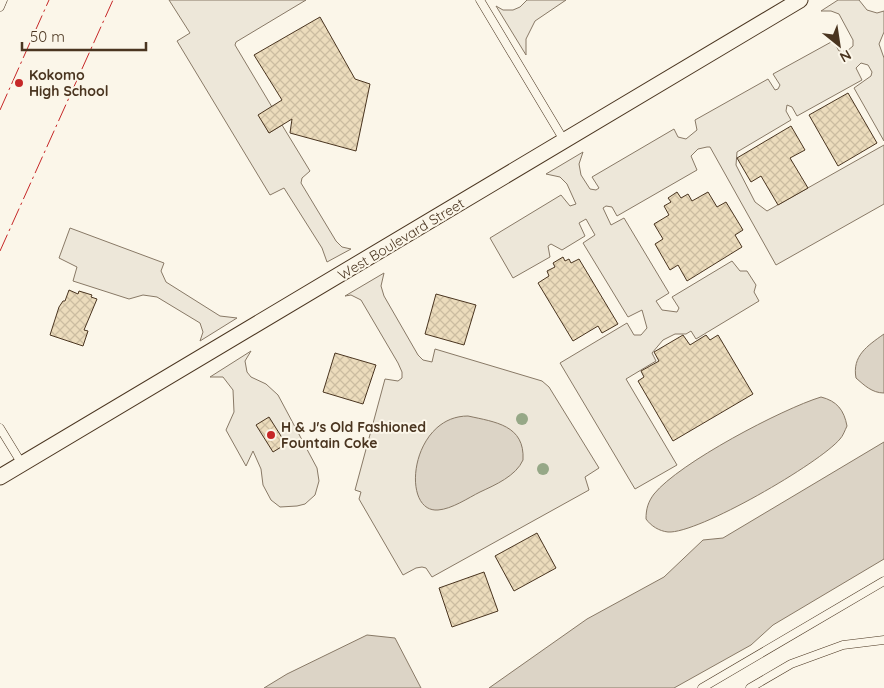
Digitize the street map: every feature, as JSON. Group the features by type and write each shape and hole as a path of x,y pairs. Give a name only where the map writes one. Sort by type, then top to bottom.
{"street":[{"name":"West Boulevard Street","path":"0,477 565,142 800,0"}],"lane":[{"path":"0,7 3,0"},
{"path":"480,0 565,142"},
{"path":"0,428 22,464"},
{"path":"702,688 884,581"},
{"path":"750,688 791,664 843,644 884,640"}],"shaded area":[{"path":"169,0 306,0 236,42 235,45 272,107 259,115 269,133 282,125 310,171 302,178 301,183 336,241 342,247 351,249 327,262 322,248 284,188 270,195 177,41 190,33"},
{"path":"527,0 566,0 535,21 526,39 526,55 496,6 503,10 513,10 520,7"},
{"path":"838,0 859,0 867,10 877,13 884,11 884,32 879,44 884,58 884,141 854,88 871,76 872,72 868,65 861,63 856,68 862,80 797,116 792,107 787,105 786,111 791,120 737,152 736,165 755,202 767,211 884,145 884,204 776,265 710,147 707,147 698,149 691,156 697,170 617,216 612,207 606,206 603,208 611,225 624,218 669,293 656,301 662,310 677,312 679,308 672,297 732,261 740,271 747,271 756,285 754,292 759,301 696,339 691,331 686,334 675,334 663,340 652,353 656,361 626,379 677,465 635,489 560,363 627,323 634,335 641,335 647,328 642,310 628,317 583,243 595,235 586,219 579,223 585,236 562,250 551,244 548,246 550,257 513,278 490,238 561,195 570,206 576,204 567,184 560,177 546,174 583,152 579,164 581,175 590,189 596,190 599,188 592,177 674,129 678,137 686,139 697,130 695,120 768,79 775,90 778,89 780,85 773,74 833,41 839,51 847,51 853,46 853,40 839,14 831,11 821,11"},
{"path":"70,228 164,263 161,271 166,282 220,316 237,318 200,341 203,332 200,323 157,297 143,295 129,299 73,281 77,267 59,258"},
{"path":"384,273 381,286 384,296 418,355 423,360 432,362 435,349 542,381 549,387 599,468 585,477 589,490 432,577 426,568 422,567 403,575 359,499 361,492 355,490 385,379 398,381 402,378 402,372 361,300 351,295 345,296"},
{"path":"884,334 884,393 876,392 865,386 856,378 855,370 862,352"},
{"path":"251,351 245,361 247,372 251,377 266,384 278,395 317,468 319,481 315,495 305,504 280,507 271,500 263,485 261,469 253,451 246,466 226,430 234,412 233,390 223,377 210,377"},
{"path":"821,397 839,407 844,415 847,426 840,439 809,464 785,480 730,510 683,530 661,531 646,519 646,512 654,494 685,467 732,438 782,413"},
{"path":"468,416 498,423 514,432 522,448 523,460 520,466 510,475 460,503 438,510 426,507 418,497 416,482 417,464 423,447 433,431 448,420"},
{"path":"884,442 884,559 773,625 751,645 674,688 489,688 587,619 664,577 703,540 723,538"},
{"path":"367,635 395,638 421,688 264,688 287,674"}],"building":[{"path":"320,17 355,79 370,84 356,151 290,133 292,119 269,133 258,115 282,100 254,55"},
{"path":"848,93 877,143 838,166 809,115"},
{"path":"791,126 805,150 790,158 808,188 778,205 761,176 751,182 737,158"},
{"path":"677,192 681,198 688,194 692,201 708,192 717,207 726,202 743,230 735,235 742,247 687,281 678,265 670,270 655,244 663,239 654,224 669,215 664,206 671,202 668,198"},
{"path":"563,257 565,261 569,259 571,263 579,259 618,324 602,333 598,326 573,341 538,283 549,276 547,271 555,267 553,263"},
{"path":"69,290 78,294 79,291 92,295 91,297 97,299 84,330 88,331 83,346 50,335 59,307 65,301"},
{"path":"436,294 476,305 464,345 425,334"},
{"path":"683,335 690,345 706,335 710,340 718,335 753,394 673,441 638,381 644,377 641,371 659,361 654,352"},
{"path":"335,353 376,365 363,404 323,392"},
{"name":"H & J's Old Fashioned Fountain Coke","path":"269,417 286,444 273,452 256,425"},
{"path":"537,533 556,568 514,591 495,556"},
{"path":"484,572 498,611 452,627 439,588"}],"power":[{"path":"0,110 49,0"},
{"path":"0,251 113,0"}],"place":[{"name":"Kokomo High School","path":"19,83"},
{"name":"H & J's Old Fashioned Fountain Coke","path":"271,435"}]}
